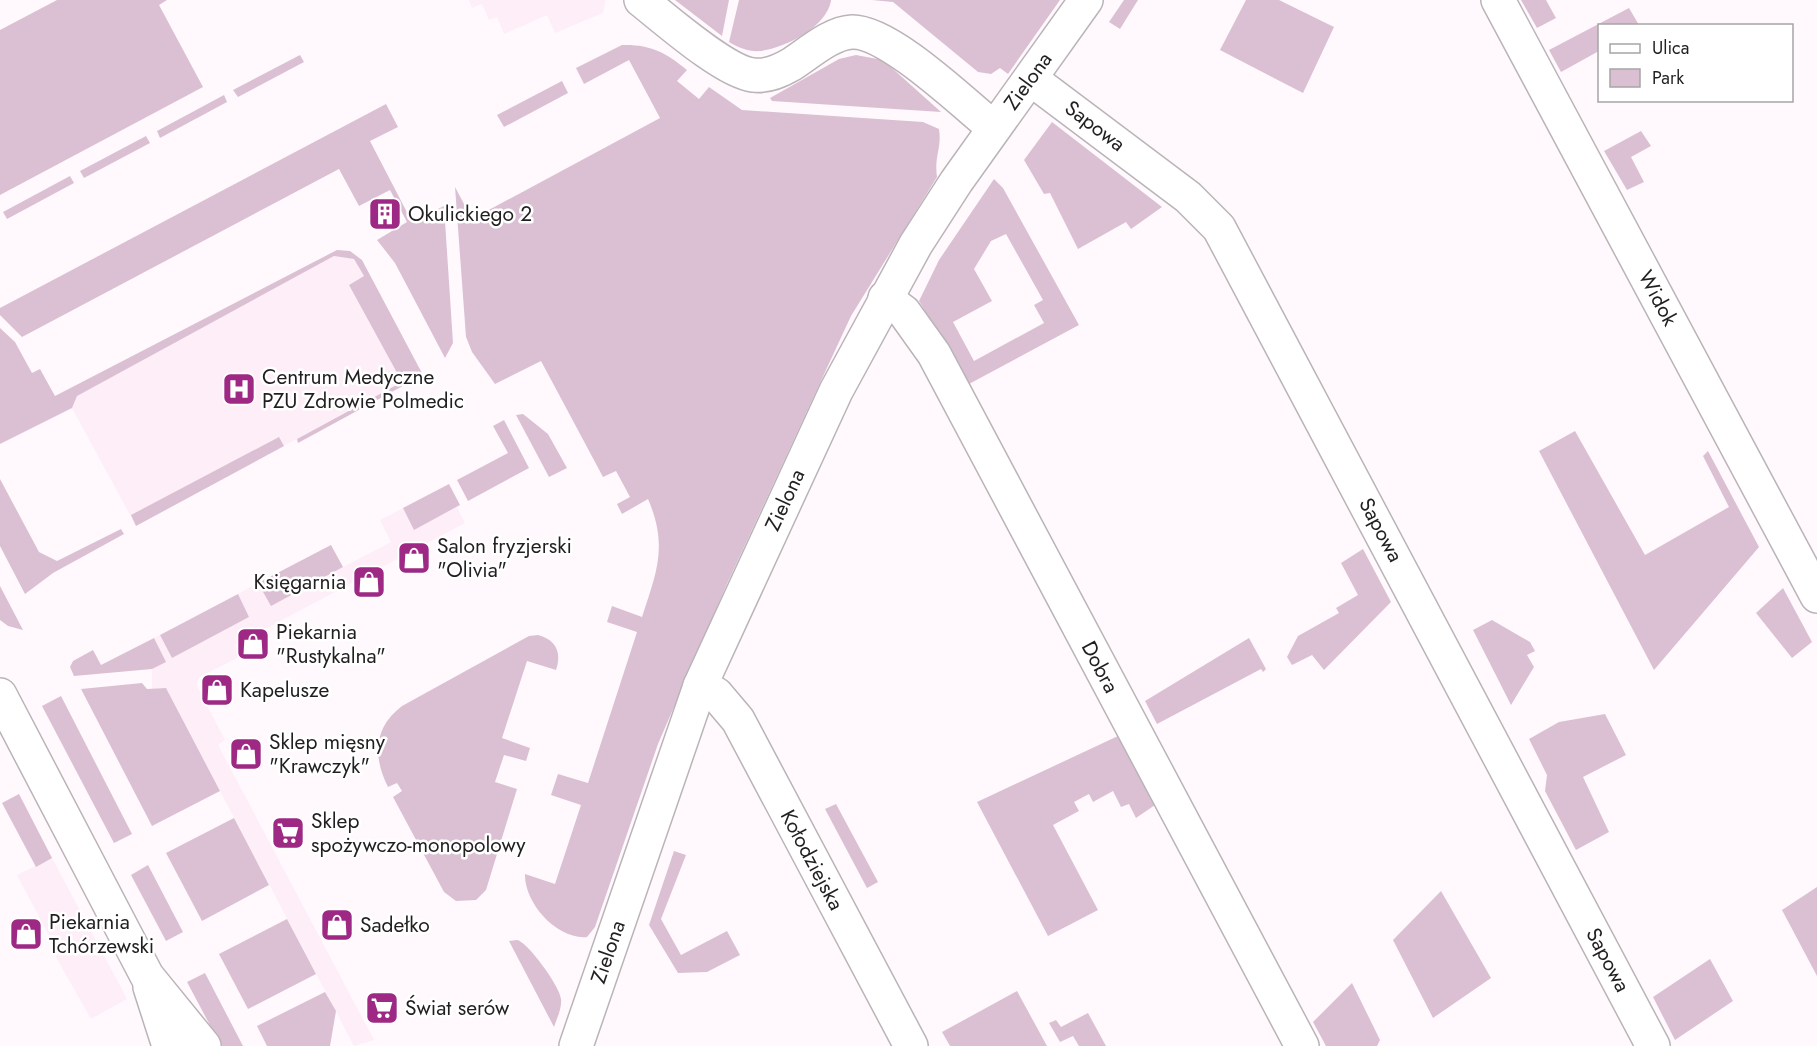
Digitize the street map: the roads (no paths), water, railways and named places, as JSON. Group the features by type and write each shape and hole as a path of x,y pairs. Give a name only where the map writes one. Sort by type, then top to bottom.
{"street":[{"path":"641,0 737,72 753,75 768,75 784,68 840,35 853,32 869,36 904,55 994,128"},
{"name":"Zielona","path":"576,1046 700,686 836,392 916,244 994,128 1086,0"},
{"name":"Widok","path":"1498,0 1817,596"},
{"name":"Sapowa","path":"1031,79 1188,197 1219,228 1653,1046"},
{"name":"Dobra","path":"885,298 904,312 934,354 1302,1046"},
{"name":"Kołodziejska","path":"700,686 726,703 738,720 911,1046"},
{"path":"0,695 147,976 169,1046"},
{"path":"147,976 204,1046"}],"place":[{"name":"Okulickiego 2","path":"385,214"},
{"name":"Centrum Medyczne PZU Zdrowie Polmedic","path":"239,389"},
{"name":"Salon fryzjerski \"Olivia\"","path":"414,558"},
{"name":"Księgarnia","path":"369,582"},
{"name":"Piekarnia \"Rustykalna\"","path":"253,644"},
{"name":"Kapelusze","path":"217,690"},
{"name":"Sklep mięsny \"Krawczyk\"","path":"246,754"},
{"name":"Sklep spożywczo-monopolowy","path":"288,833"},
{"name":"Sadełko","path":"337,925"},
{"name":"Piekarnia Tchórzewski","path":"26,934"},
{"name":"Świat serów","path":"382,1008"}]}
